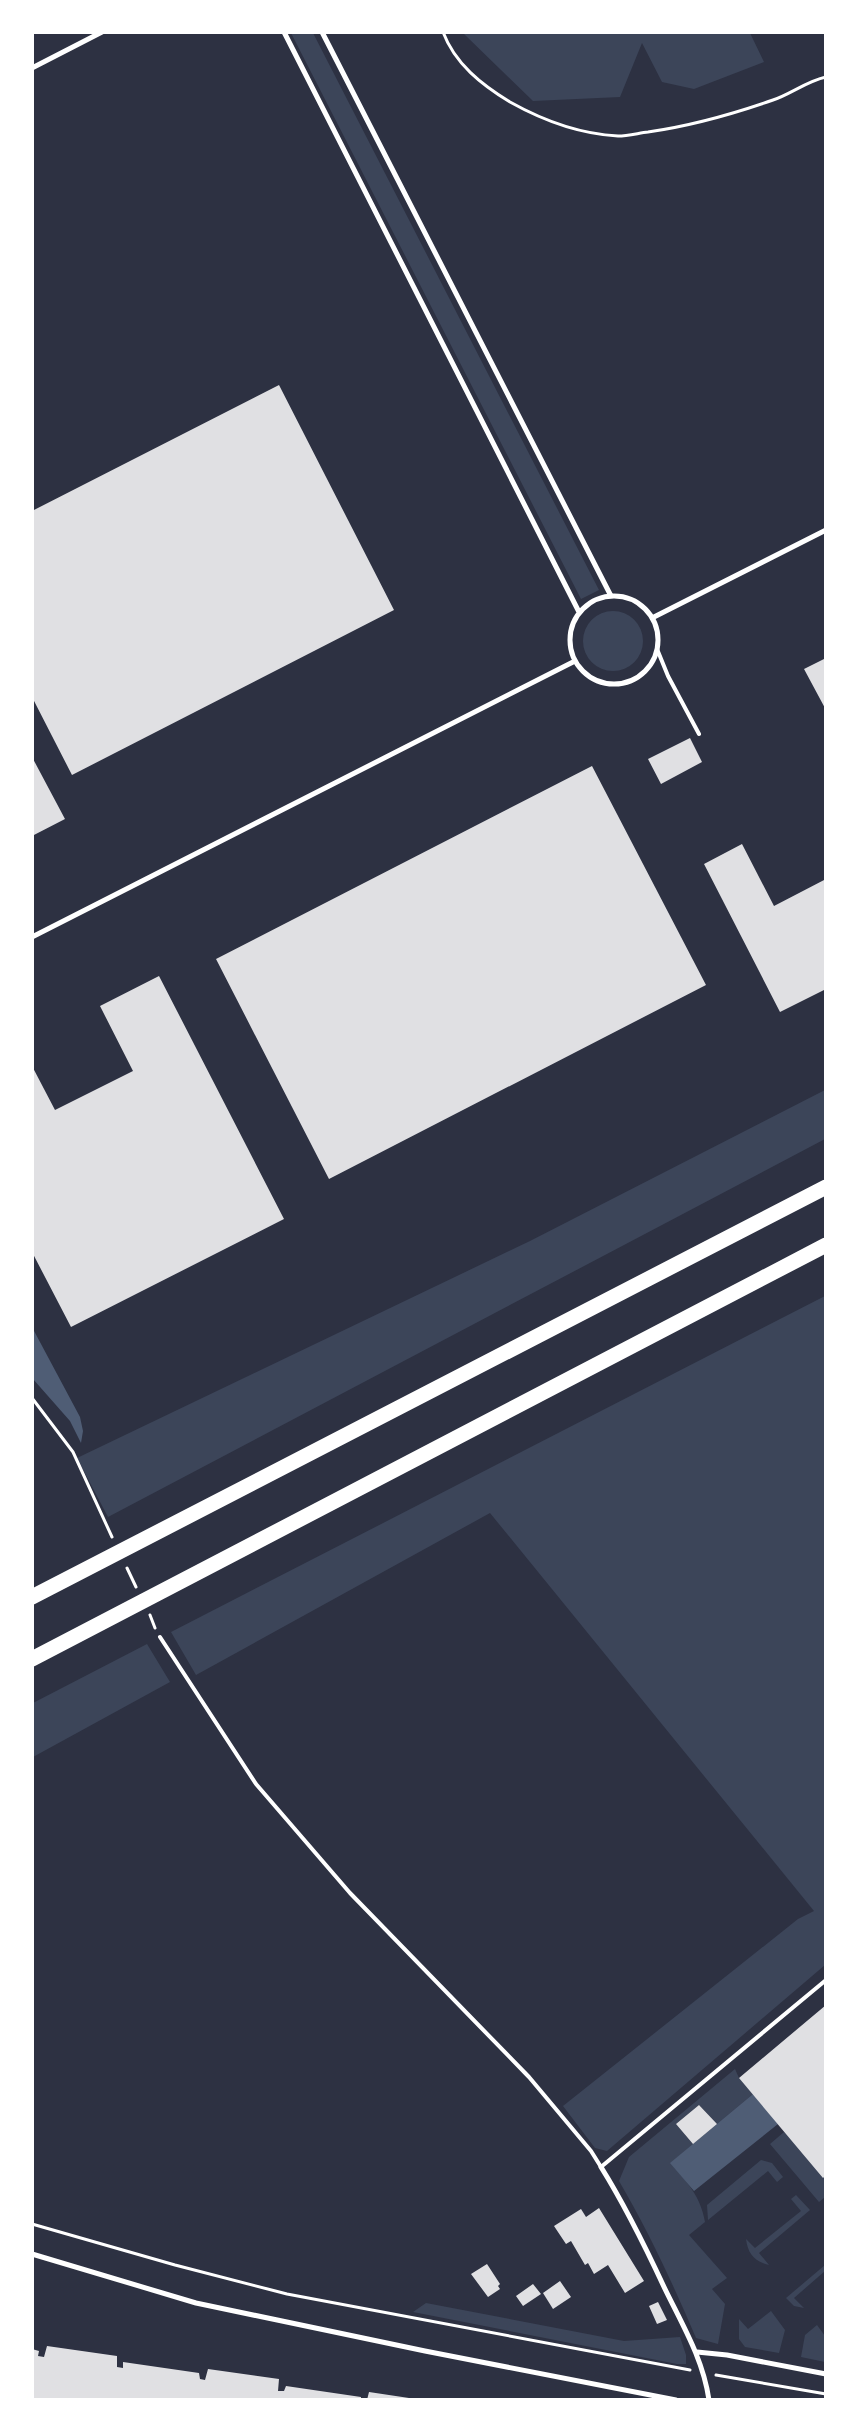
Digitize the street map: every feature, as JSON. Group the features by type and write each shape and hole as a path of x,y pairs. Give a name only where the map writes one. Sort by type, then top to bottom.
{"highway":[{"path":"32,1597 826,1187"},
{"path":"32,1659 826,1245"}],"street":[{"path":"32,68 102,32"},
{"path":"284,32 579,612"},
{"path":"322,32 610,596"},
{"path":"652,618 826,530"},
{"path":"610,596 629,598 640,604 652,618 658,636 658,649 654,660 638,677 616,684 594,680 584,673 574,661 569,643 570,631 579,612 592,601 610,596"},
{"path":"32,937 574,661"},
{"path":"601,2167 627,2208 697,2352 706,2379 709,2400"},
{"path":"32,2254 196,2303 425,2351 676,2400"},
{"path":"697,2352 826,2374"}],"lane":[{"path":"658,649 668,676 699,734"},
{"path":"160,1637 256,1784 350,1893 530,2077 591,2151 601,2167 826,1980"}],"path":[{"path":"443,32 457,59 480,82 530,113 559,125 586,132 620,136 682,127 775,100 816,79 826,78"},
{"path":"32,1398 73,1452 114,1541"},
{"path":"126,1567 139,1593"},
{"path":"147,1610 160,1637"},
{"path":"32,2224 175,2265 287,2294 688,2370"},
{"path":"732,2378 826,2394"}],"shaded area":[{"path":"291,33 313,33 599,590 581,599"},
{"path":"463,33 750,33 764,62 694,89 662,82 642,43 620,97 533,101"},
{"path":"607,611 619,611 630,616 638,624 643,635 641,653 630,666 619,671 607,671 596,666 588,658 583,647 583,635 588,624 596,616"},
{"path":"825,1090 825,1139 108,1517 77,1458 530,1241"},
{"path":"825,1296 825,1965 607,2151 595,2148 563,2106 798,1919 814,1911 490,1513 196,1675 171,1632"},
{"path":"33,1329 80,1417 83,1431 81,1443 70,1421 33,1379"},
{"path":"147,1644 170,1682 33,1757 33,1703"},
{"path":"735,2069 739,2078 753,2094 717,2124 699,2105 676,2124 693,2144 671,2163 697,2197 703,2213 705,2222 689,2235 727,2278 712,2289 725,2304 718,2344 696,2338 660,2258 619,2181 629,2157"},
{"path":"753,2094 778,2124 694,2191 670,2163"},
{"path":"784,2132 825,2175 825,2197 819,2202 770,2144"},
{"path":"761,2160 772,2163 783,2177 777,2182 768,2171 708,2220 707,2205"},
{"path":"796,2195 810,2210 759,2253 769,2265 759,2261 750,2253 746,2239 755,2248 801,2211 791,2199"},
{"path":"825,2265 825,2271 794,2298 804,2308 794,2306 786,2298"},
{"path":"426,2303 624,2341 680,2337 686,2355 686,2364 677,2364 413,2312"},
{"path":"771,2311 785,2330 779,2353 745,2347 739,2339 739,2319 748,2329"},
{"path":"817,2325 825,2336 825,2362 801,2357 805,2335"}],"building":[{"path":"279,385 394,610 72,775 32,697 32,511"},
{"path":"826,658 826,710 804,669"},
{"path":"690,738 702,762 661,784 648,759"},
{"path":"32,757 65,819 32,836"},
{"path":"592,766 706,985 329,1179 216,959"},
{"path":"742,844 774,906 826,879 826,989 780,1012 704,864"},
{"path":"159,976 284,1219 71,1327 32,1252 32,1066 55,1110 133,1071 100,1006"},
{"path":"826,2005 826,2175 823,2178 739,2078"},
{"path":"699,2105 717,2124 693,2144 676,2124"},
{"path":"599,2208 644,2281 625,2293 608,2265 594,2274 588,2263 585,2265 571,2241 566,2244 554,2226 581,2209 586,2217"},
{"path":"487,2264 500,2284 498,2286 500,2289 488,2297 471,2274"},
{"path":"560,2281 571,2297 553,2309 543,2293"},
{"path":"533,2284 541,2294 523,2306 516,2296"},
{"path":"658,2302 667,2320 657,2324 649,2306"},
{"path":"47,2346 117,2356 117,2367 123,2368 123,2362 199,2373 200,2379 205,2380 208,2369 279,2379 278,2391 284,2391 286,2386 361,2397 361,2400 32,2400 32,2349 39,2351 38,2356 44,2357"},
{"path":"369,2392 409,2398 409,2400 367,2400"}]}
